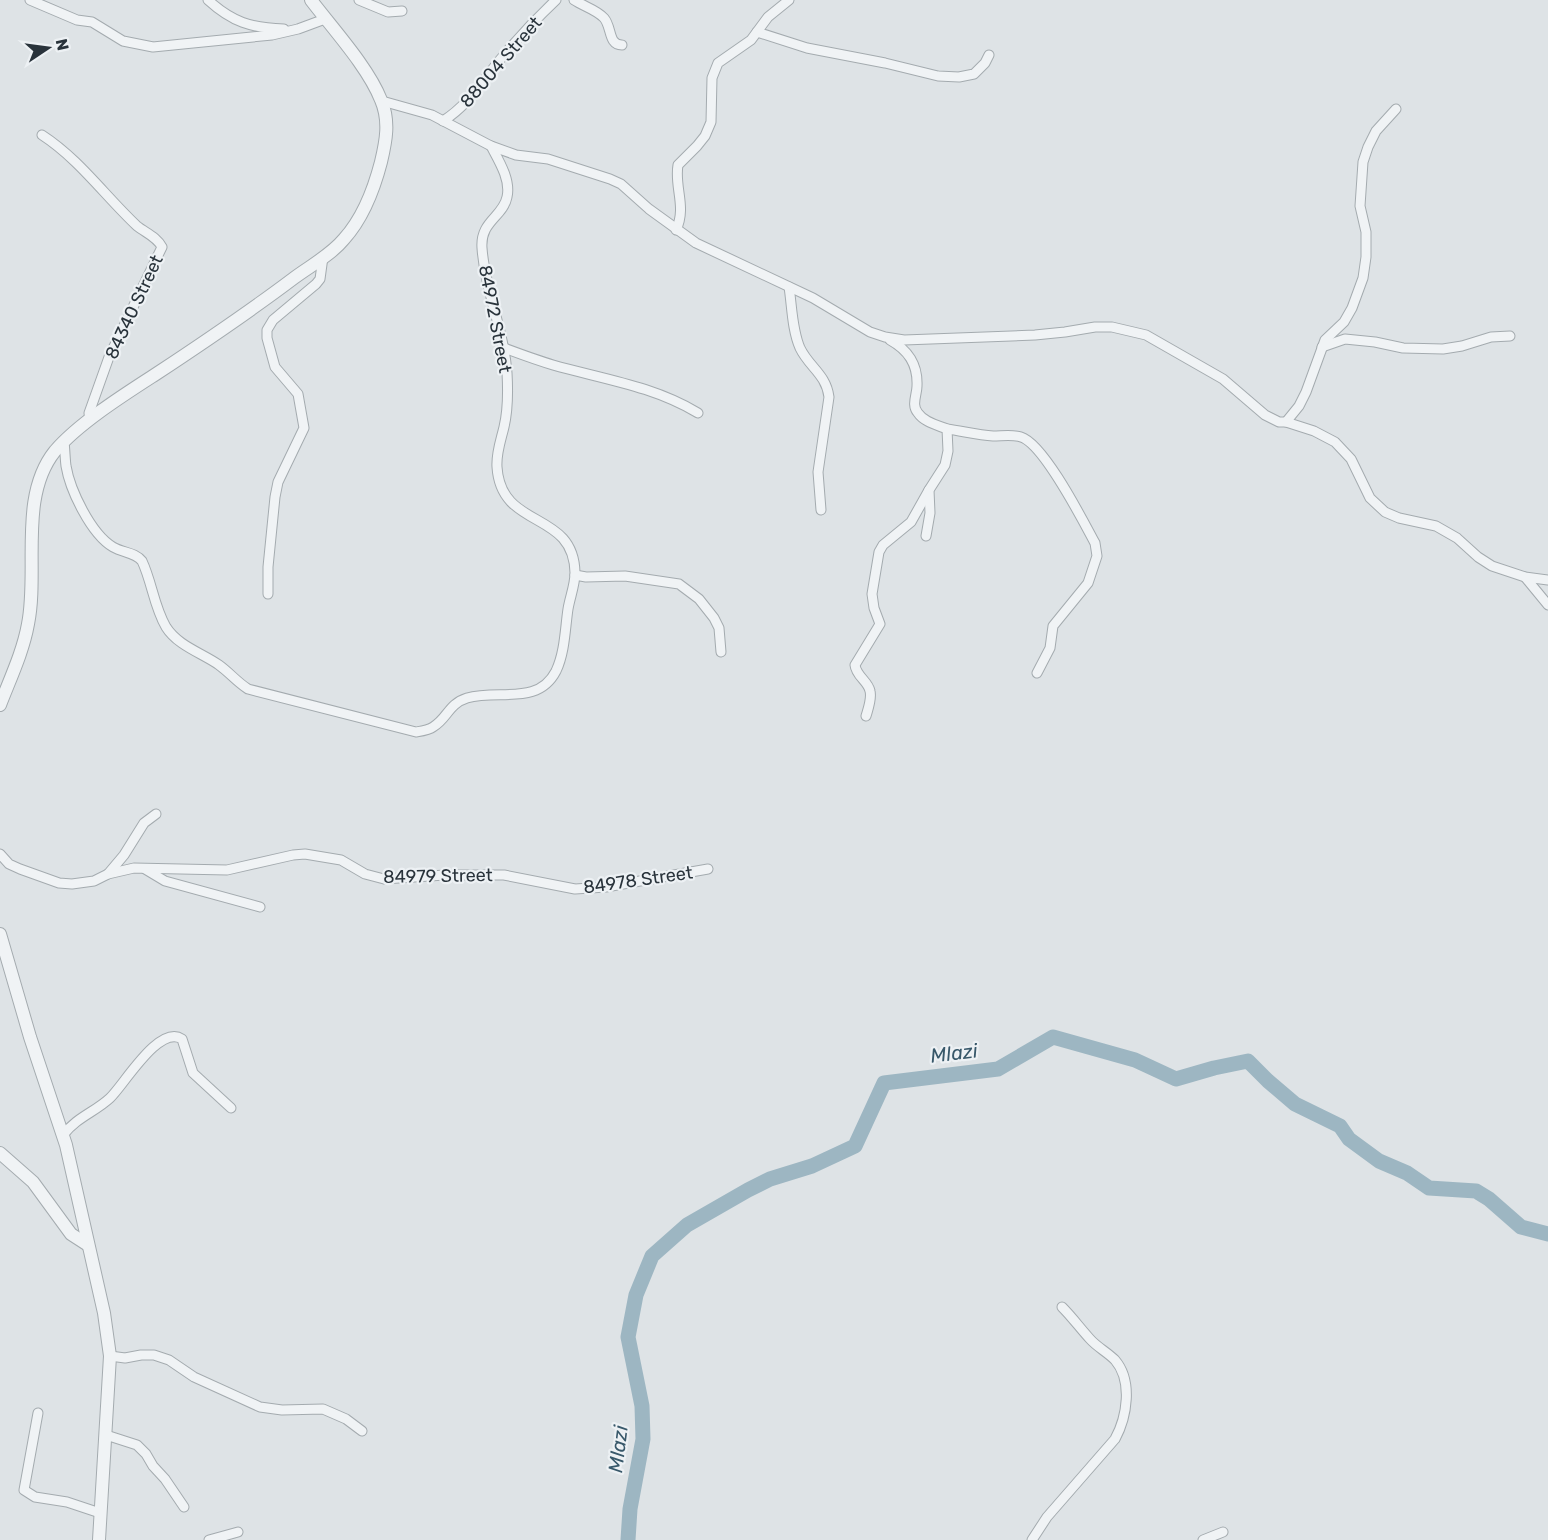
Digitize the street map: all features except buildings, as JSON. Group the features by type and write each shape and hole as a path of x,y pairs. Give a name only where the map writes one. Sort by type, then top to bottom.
{"street":[{"path":"30,0 77,20 92,22 123,41 153,47 196,41 246,38 298,29 325,19"},
{"path":"208,0 222,13 239,22 274,28 298,29"},
{"path":"0,705 29,623 33,510 37,490 54,452 118,399 267,299 323,257 344,240 361,217 377,177 387,132 382,101 371,79 311,0"},
{"path":"359,0 388,12 402,11"},
{"name":"88004 Street","path":"443,121 467,102 502,57 556,0"},
{"path":"574,0 605,19 614,42 622,45"},
{"path":"676,230 682,210 677,176 678,165 698,146 711,122 711,78 714,71 718,63 752,40 768,17 789,0"},
{"path":"758,32 807,48 938,76 959,77 974,74 985,63 988,55"},
{"path":"382,101 401,105 443,121 491,146 516,155 548,159 621,184 676,230 696,243 813,298 854,324 885,337 906,351 916,375 914,403 918,414 926,420 947,429 993,436 1014,436 1025,439 1038,450 1095,543 1097,556 1088,583 1053,626 1050,648 1036,673"},
{"path":"1286,422 1299,406 1306,392 1328,335 1348,318 1363,278 1366,242 1360,206 1363,162 1376,131 1396,109"},
{"name":"84340 Street","path":"42,135 65,151 140,228 156,239 162,247 109,357 89,413 90,420"},
{"name":"84972 Street","path":"491,146 504,173 507,196 504,205 488,223 483,234 482,247 504,348 507,393 505,424 497,465 500,484 505,496 516,508 542,522 566,542 575,575"},
{"path":"268,594 268,567 278,482 304,429 298,394 275,367 267,330 281,311 320,279 323,257"},
{"path":"789,286 796,338 824,379 828,390 818,472 821,510"},
{"path":"885,337 904,340 1035,335 1095,327 1126,329 1146,335 1232,386 1265,416 1314,431 1335,442 1346,451 1366,492 1376,505 1386,512 1399,518 1437,526 1457,538 1492,566 1526,577 1548,580"},
{"path":"1322,347 1345,339 1403,348 1443,349 1491,337 1510,336"},
{"path":"504,348 552,365 638,386 685,405 698,413"},
{"path":"866,716 871,693 856,671 855,665 880,624 873,601 877,559 883,545 915,517 947,458 949,442 947,429"},
{"path":"64,442 66,467 83,511 102,539 113,547 138,556 142,561 160,615 170,633 225,669 235,681 248,689 416,732 431,729 438,724 453,704 466,699 480,695 532,693 541,690 552,677 559,661 575,575 625,576 679,584 699,599 714,618 719,628 721,652"},
{"path":"926,536 930,513 929,490"},
{"path":"1526,577 1548,605"},
{"path":"108,874 124,855 144,823 156,814"},
{"name":"84979 Street","path":"0,854 9,864 20,870 59,883 82,884 108,874 134,868 226,870 305,854 341,860 365,874 384,879 504,875 532,881"},
{"path":"145,868 165,881 261,907"},
{"name":"84978 Street","path":"532,881 575,889 606,887 708,869"},
{"path":"0,934 30,1037 63,1135 76,1183 104,1313 110,1356 99,1540"},
{"path":"63,1135 76,1120 111,1097 146,1054 173,1036 182,1039 193,1073 231,1107"},
{"path":"0,1153 33,1182 71,1234 88,1245"},
{"path":"1032,1540 1047,1517 1115,1439 1122,1428 1125,1416 1125,1381 1122,1370 1062,1307"},
{"path":"110,1356 125,1358 154,1355 169,1360 194,1377 260,1407 292,1410 323,1409 346,1419 362,1431"},
{"path":"38,1413 24,1490 35,1497 67,1502 100,1513"},
{"path":"106,1435 137,1445 184,1506"},
{"path":"209,1540 238,1532"},
{"path":"1203,1540 1223,1532"}],"waterway":[{"name":"Mlazi","path":"628,1540 630,1509 643,1439 642,1406 628,1337 636,1295 652,1256 687,1225 748,1190 770,1179 812,1166 855,1146 884,1083 998,1069 1053,1037 1135,1060 1176,1079 1248,1061 1295,1104 1340,1126 1349,1139 1379,1161 1407,1173 1429,1188 1476,1191 1489,1199 1521,1227 1548,1234"}]}
